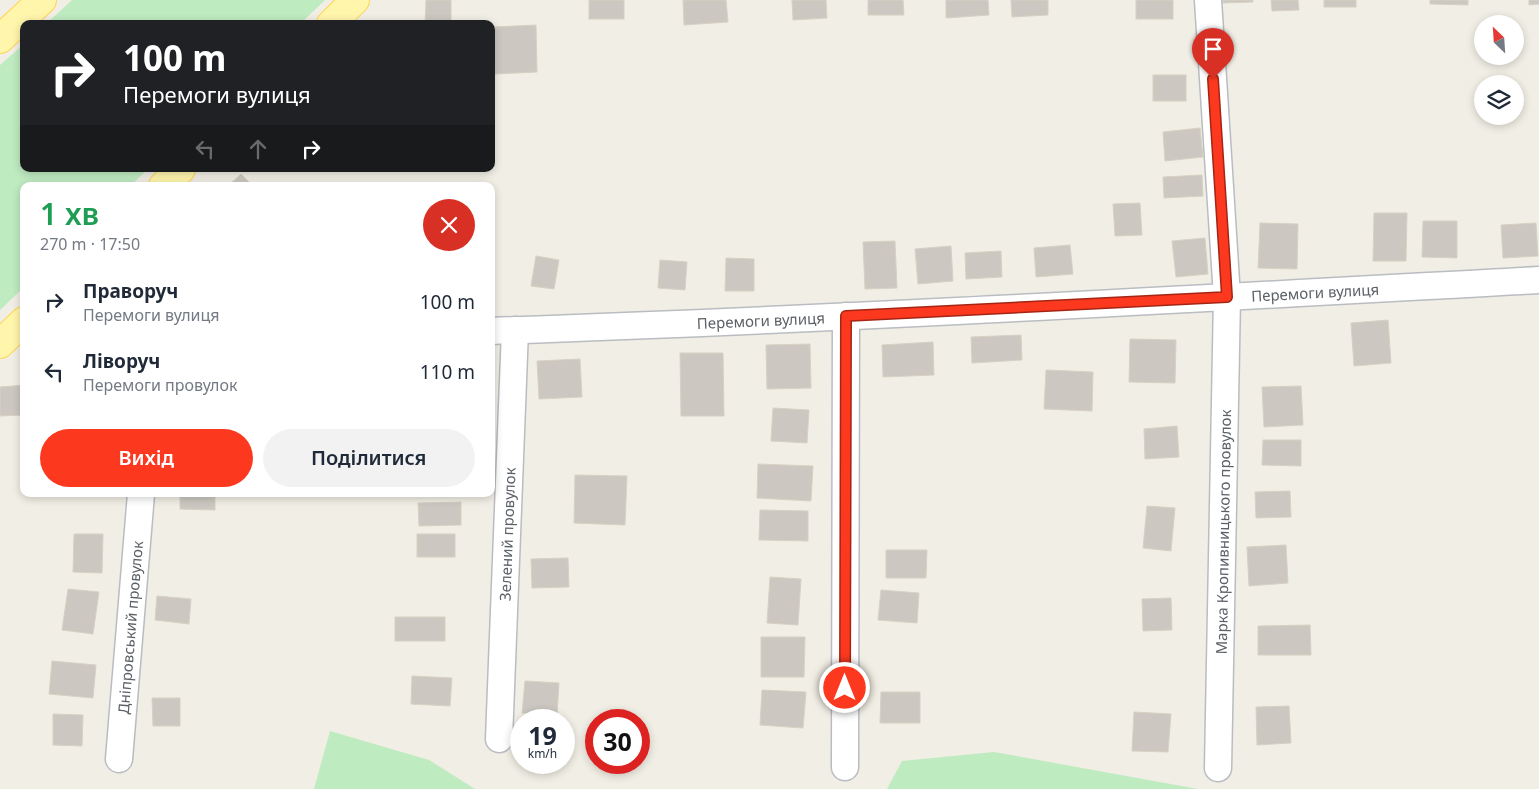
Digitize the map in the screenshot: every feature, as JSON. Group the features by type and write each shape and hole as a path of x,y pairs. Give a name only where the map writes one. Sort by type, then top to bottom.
{"main road":[{"path":"20,20 42,0"},
{"path":"335,20 355,0"},
{"path":"0,39 20,20"},
{"path":"167,182 179,172"}],"street":[{"name":"Марка Кропивницького провулок","path":"1208,0 1227,297 1218,768"},
{"name":"Перемоги вулиця","path":"503,330 846,316 1539,280"},
{"path":"845,767 846,316"},
{"name":"Зелений провулок","path":"499,739 503,330"},
{"name":"Дніпровський провулок","path":"119,759 141,497"}],"green space":[{"path":"72,0 325,0 304,20 50,20"},
{"path":"20,48 20,172 145,172 134,182 20,182 20,291 0,310 0,65"},
{"path":"330,731 429,760 475,789 314,789"},
{"path":"994,752 1198,789 887,789 902,761"}],"building":[{"path":"426,0 451,0 451,20 425,20"},
{"path":"589,0 624,0 624,19 589,19"},
{"path":"683,0 726,0 728,22 684,25"},
{"path":"792,0 826,0 827,18 793,20"},
{"path":"868,0 903,0 904,15 868,15"},
{"path":"946,0 988,0 989,15 946,18"},
{"path":"1011,0 1048,0 1048,15 1012,17"},
{"path":"1136,0 1173,0 1173,19 1136,19"},
{"path":"1223,0 1253,0 1253,2 1223,3"},
{"path":"1271,0 1298,0 1299,10 1272,11"},
{"path":"1324,0 1356,0 1356,7 1324,7"},
{"path":"1430,0 1468,0 1468,5 1430,4"},
{"path":"1529,0 1539,0 1539,4 1529,5"},
{"path":"536,25 537,72 495,74 495,27"},
{"path":"1153,75 1186,75 1186,101 1153,101"},
{"path":"1200,128 1203,157 1165,161 1163,132"},
{"path":"241,174 249,182 232,182"},
{"path":"1202,175 1203,196 1164,198 1163,177"},
{"path":"1140,203 1142,235 1115,236 1113,204"},
{"path":"1374,213 1407,213 1406,261 1373,261"},
{"path":"1423,221 1457,221 1457,258 1422,257"},
{"path":"1260,223 1298,224 1297,269 1258,268"},
{"path":"1536,223 1538,256 1503,258 1501,225"},
{"path":"1205,238 1208,274 1176,277 1172,241"},
{"path":"895,241 897,288 865,289 863,242"},
{"path":"1070,245 1073,274 1036,277 1034,248"},
{"path":"951,246 953,281 918,284 915,249"},
{"path":"1001,251 1002,277 966,279 965,253"},
{"path":"536,256 559,260 554,289 531,286"},
{"path":"726,258 754,259 754,291 725,291"},
{"path":"660,260 687,262 685,290 658,288"},
{"path":"1388,320 1391,363 1354,366 1351,323"},
{"path":"1021,335 1022,360 972,363 971,337"},
{"path":"1130,339 1176,340 1175,383 1129,382"},
{"path":"933,342 934,375 883,377 882,345"},
{"path":"810,344 811,388 767,389 766,345"},
{"path":"680,353 723,353 724,416 681,416"},
{"path":"580,359 582,397 539,399 537,361"},
{"path":"1046,370 1093,372 1092,411 1044,409"},
{"path":"20,385 20,415 0,416 0,387"},
{"path":"1301,386 1303,425 1264,427 1262,387"},
{"path":"773,408 809,410 807,443 771,441"},
{"path":"1177,426 1179,457 1145,459 1144,429"},
{"path":"1263,440 1301,440 1301,466 1262,465"},
{"path":"758,464 813,466 811,501 757,498"},
{"path":"575,475 627,476 625,525 574,523"},
{"path":"1290,491 1291,517 1256,518 1255,492"},
{"path":"180,497 215,497 215,510 180,509"},
{"path":"461,502 461,525 419,526 418,503"},
{"path":"1147,506 1175,508 1171,551 1143,548"},
{"path":"760,510 808,511 808,541 759,540"},
{"path":"74,534 103,534 102,573 73,572"},
{"path":"417,534 455,534 455,557 417,557"},
{"path":"1286,545 1288,583 1249,586 1247,547"},
{"path":"886,550 927,550 926,578 886,578"},
{"path":"568,558 569,587 532,588 531,559"},
{"path":"770,577 801,579 798,625 767,623"},
{"path":"68,589 99,592 93,634 62,630"},
{"path":"881,590 919,593 917,623 878,620"},
{"path":"157,596 191,599 189,624 155,620"},
{"path":"1171,598 1172,630 1143,631 1142,599"},
{"path":"395,617 445,617 445,641 395,641"},
{"path":"1310,625 1311,655 1258,655 1258,626"},
{"path":"761,637 805,637 804,677 761,677"},
{"path":"52,661 96,665 93,698 49,694"},
{"path":"412,676 452,678 450,706 411,704"},
{"path":"525,681 559,683 557,709 522,709"},
{"path":"762,690 806,692 803,728 760,725"},
{"path":"881,692 920,692 920,723 880,723"},
{"path":"152,698 180,698 180,726 153,726"},
{"path":"1289,706 1291,743 1257,745 1256,707"},
{"path":"1134,712 1171,714 1168,752 1132,751"},
{"path":"53,714 83,715 82,746 53,745"}],"route":[{"path":"845,688 846,316 1227,297 1213,79"}]}
